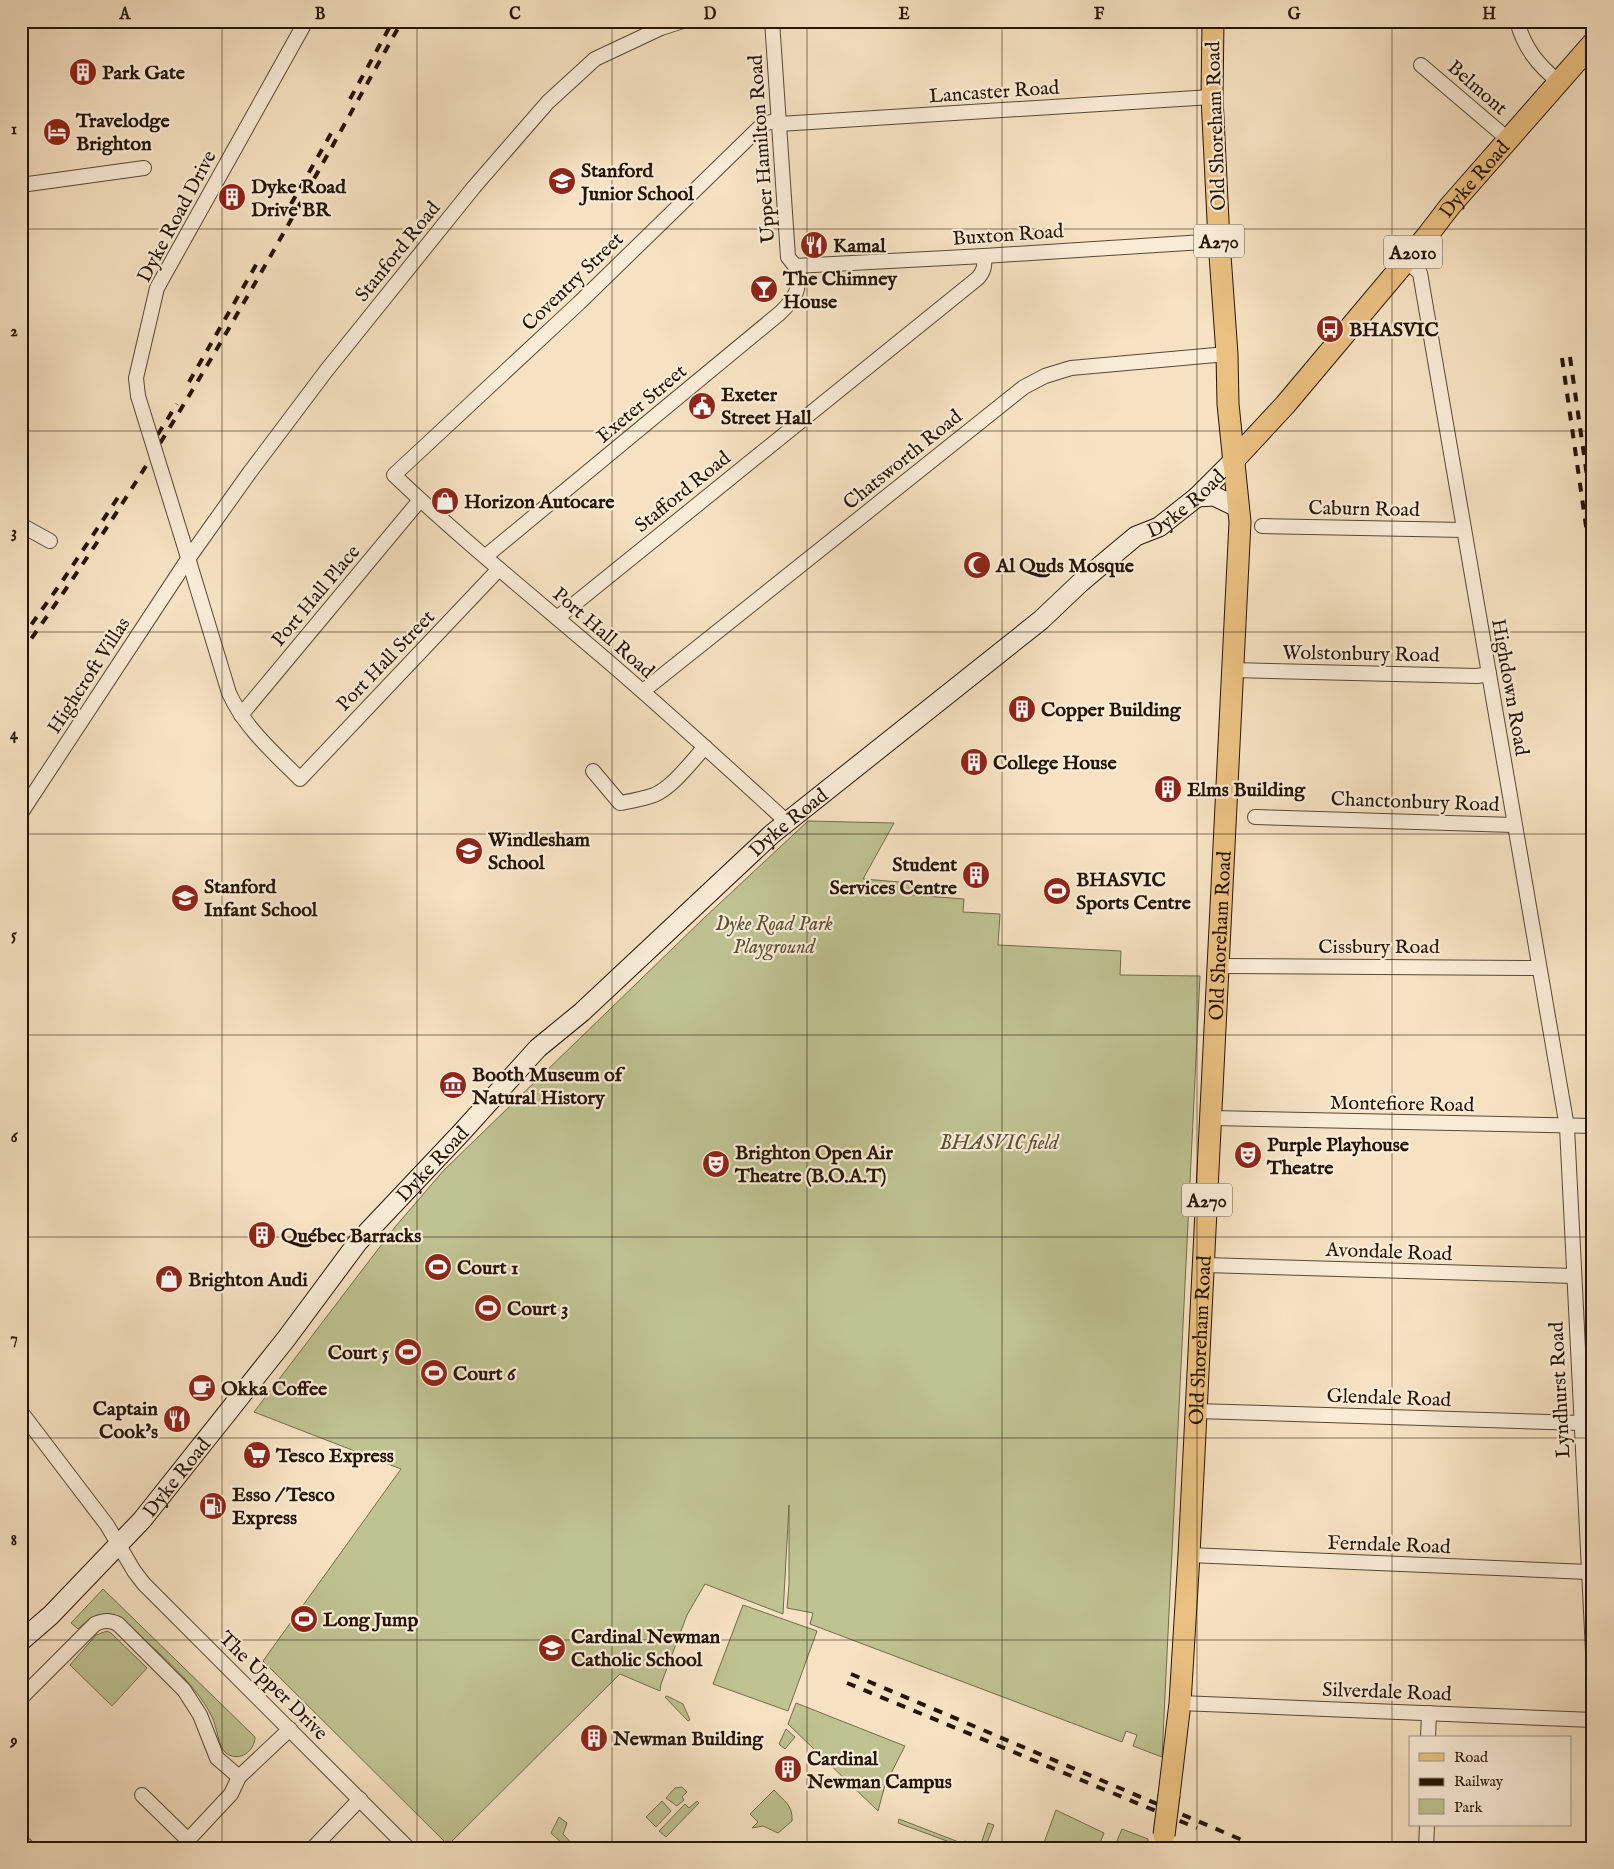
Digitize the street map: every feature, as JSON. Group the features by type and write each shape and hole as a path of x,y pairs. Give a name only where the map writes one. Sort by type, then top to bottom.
{"main road":[{"name":"Old Shoreham Road","path":"1163,1841 1180,1703 1189,1556 1205,1265 1239,508 1228,404 1227,354 1219,241 1212,97 1213,21"},
{"name":"Dyke Road","path":"1233,461 1285,405 1450,206 1593,43"}],"street":[{"name":"Dyke Road Drive","path":"300,779 254,732 241,715 229,693 138,396 136,378 157,288 306,21"},
{"name":"Stanford Road","path":"188,559 250,472 326,371 474,187 548,102 595,59 661,28 683,21"},
{"name":"Upper Hamilton Road","path":"772,21 788,257 791,263 799,267"},
{"path":"1517,21 1520,33 1538,64 1559,82"},
{"name":"Belmont","path":"1421,65 1509,140"},
{"name":"Lancaster Road","path":"779,122 1212,97"},
{"name":"Coventry Street","path":"394,475 579,303 763,124 779,122"},
{"path":"21,185 144,168"},
{"name":"Buxton Road","path":"799,267 1219,241"},
{"name":"Stafford Road","path":"557,618 978,278 984,266 984,256"},
{"name":"Highdown Road","path":"1406,261 1420,273 1538,968 1567,1127"},
{"name":"Exeter Street","path":"486,556 785,308 797,292 799,267"},
{"name":"Chatsworth Road","path":"643,691 1024,387 1045,376 1071,368 1227,354"},
{"name":"Dyke Road","path":"21,1641 51,1615 142,1520 229,1411 358,1242 538,1048 582,1012 788,822 1041,620 1080,583 1136,536 1159,527 1197,496 1233,461"},
{"name":"Port Hall Road","path":"394,475 499,569 643,691 788,822"},
{"path":"1197,496 1214,496 1239,508"},
{"name":"Port Hall Place","path":"241,715 420,500"},
{"path":"21,525 50,541"},
{"name":"Caburn Road","path":"1262,526 1464,530"},
{"name":"Highcroft Villas","path":"21,813 188,559"},
{"name":"Port Hall Street","path":"300,779 499,569"},
{"name":"Wolstonbury Road","path":"1232,670 1477,676 1489,674"},
{"path":"593,771 620,803 660,792 705,747"},
{"name":"Chanctonbury Road","path":"1255,816 1514,824"},
{"name":"Cissbury Road","path":"1219,966 1538,968"},
{"name":"Montefiore Road","path":"1211,1118 1567,1127 1593,1126"},
{"name":"Lyndhurst Road","path":"1567,1127 1580,1423 1593,1651"},
{"name":"Avondale Road","path":"1205,1265 1573,1276"},
{"path":"21,1412 107,1525 120,1545"},
{"name":"Glendale Road","path":"1196,1412 1580,1423"},
{"name":"The Upper Drive","path":"120,1545 134,1571 144,1584 408,1848"},
{"name":"Ferndale Road","path":"1189,1556 1588,1572"},
{"path":"21,1698 95,1624 106,1621 114,1622 184,1690 203,1720 217,1758 239,1777"},
{"name":"Silverdale Road","path":"1180,1703 1593,1720"},
{"path":"1428,1736 1429,1713"},
{"path":"142,1795 188,1840 231,1794 239,1777 290,1729"},
{"path":"313,1848 360,1799"},
{"path":"1426,1848 1427,1826"},
{"path":"21,1841 28,1848"}],"green space":[{"path":"808,821 894,823 863,879 912,883 912,895 964,899 963,912 1000,914 998,945 1121,951 1120,975 1200,976 1162,1757 1133,1746 1137,1735 1126,1731 1122,1742 810,1624 813,1613 787,1608 789,1584 789,1505 783,1614 705,1584 687,1615 660,1691 620,1674 448,1845 263,1661 401,1469 254,1412 395,1227 444,1170 704,918"},
{"path":"103,1589 255,1737 249,1751 236,1757 223,1750 214,1721 195,1690 171,1664 121,1618 108,1615 98,1616 78,1629 71,1623"},
{"path":"743,1605 817,1631 788,1711 713,1684"},
{"path":"107,1631 147,1668 112,1706 70,1665 96,1635"},
{"path":"667,1696 683,1704 690,1720 688,1721 665,1697"},
{"path":"796,1703 905,1746 885,1785 878,1811 788,1724"},
{"path":"786,1729 795,1737 785,1749 779,1744"},
{"path":"682,1787 687,1792 682,1797 684,1800 677,1806 666,1798 675,1788"},
{"path":"774,1790 789,1807 792,1821 778,1833 763,1826 752,1828 758,1822 750,1814"},
{"path":"662,1801 671,1811 656,1827 646,1817"},
{"path":"697,1801 699,1803 666,1837 659,1831 685,1804 689,1808"},
{"path":"1056,1810 1104,1833 1098,1848 1042,1848"},
{"path":"559,1817 567,1823 563,1834 576,1848 567,1848 551,1833"},
{"path":"899,1819 964,1844 965,1841 980,1847 988,1823 994,1825 985,1848 966,1848 898,1823"},
{"path":"1122,1829 1148,1839 1148,1842 1127,1842 1125,1848 1114,1848"}],"railway":[{"path":"350,99 393,21"},
{"path":"21,653 74,577 173,422 267,263 402,21"},
{"path":"291,204 333,130"},
{"path":"189,382 260,258"},
{"path":"1570,357 1593,518"},
{"path":"1562,358 1593,575"},
{"path":"148,450 177,404"},
{"path":"21,639 121,493"},
{"path":"851,1674 1261,1848"},
{"path":"847,1683 1197,1828"}],"place":[{"name":"Park Gate","path":"83,72"},
{"name":"Travelodge Brighton","path":"57,132"},
{"name":"Stanford Junior School","path":"562,181"},
{"name":"Dyke Road Drive BR","path":"232,197"},
{"name":"Kamal","path":"814,245"},
{"name":"The Chimney House","path":"764,289"},
{"name":"BHASVIC","path":"1330,329"},
{"name":"Exeter Street Hall","path":"702,406"},
{"name":"Horizon Autocare","path":"445,501"},
{"name":"Al Quds Mosque","path":"977,565"},
{"name":"Copper Building","path":"1022,709"},
{"name":"College House","path":"974,762"},
{"name":"Elms Building","path":"1168,789"},
{"name":"Windlesham School","path":"469,851"},
{"name":"Student Services Centre","path":"976,875"},
{"name":"BHASVIC Sports Centre","path":"1057,891"},
{"name":"Stanford Infant School","path":"185,898"},
{"name":"Booth Museum of Natural History","path":"453,1085"},
{"name":"Purple Playhouse Theatre","path":"1248,1155"},
{"name":"Brighton Open Air Theatre (B.O.A.T)","path":"716,1164"},
{"name":"Québec Barracks","path":"262,1235"},
{"name":"Court 1","path":"438,1267"},
{"name":"Brighton Audi","path":"169,1279"},
{"name":"Court 3","path":"488,1308"},
{"name":"Court 5","path":"408,1352"},
{"name":"Court 6","path":"434,1373"},
{"name":"Okka Coffee","path":"202,1388"},
{"name":"Captain Cook's","path":"177,1419"},
{"name":"Tesco Express","path":"257,1455"},
{"name":"Esso / Tesco Express","path":"213,1506"},
{"name":"Long Jump","path":"304,1619"},
{"name":"Cardinal Newman Catholic School","path":"552,1648"},
{"name":"Newman Building","path":"594,1738"},
{"name":"Cardinal Newman Campus","path":"788,1769"}],"park label":[{"name":"Dyke Road Park Playground","path":"774,934"},
{"name":"BHASVIC field","path":"999,1142"}]}
